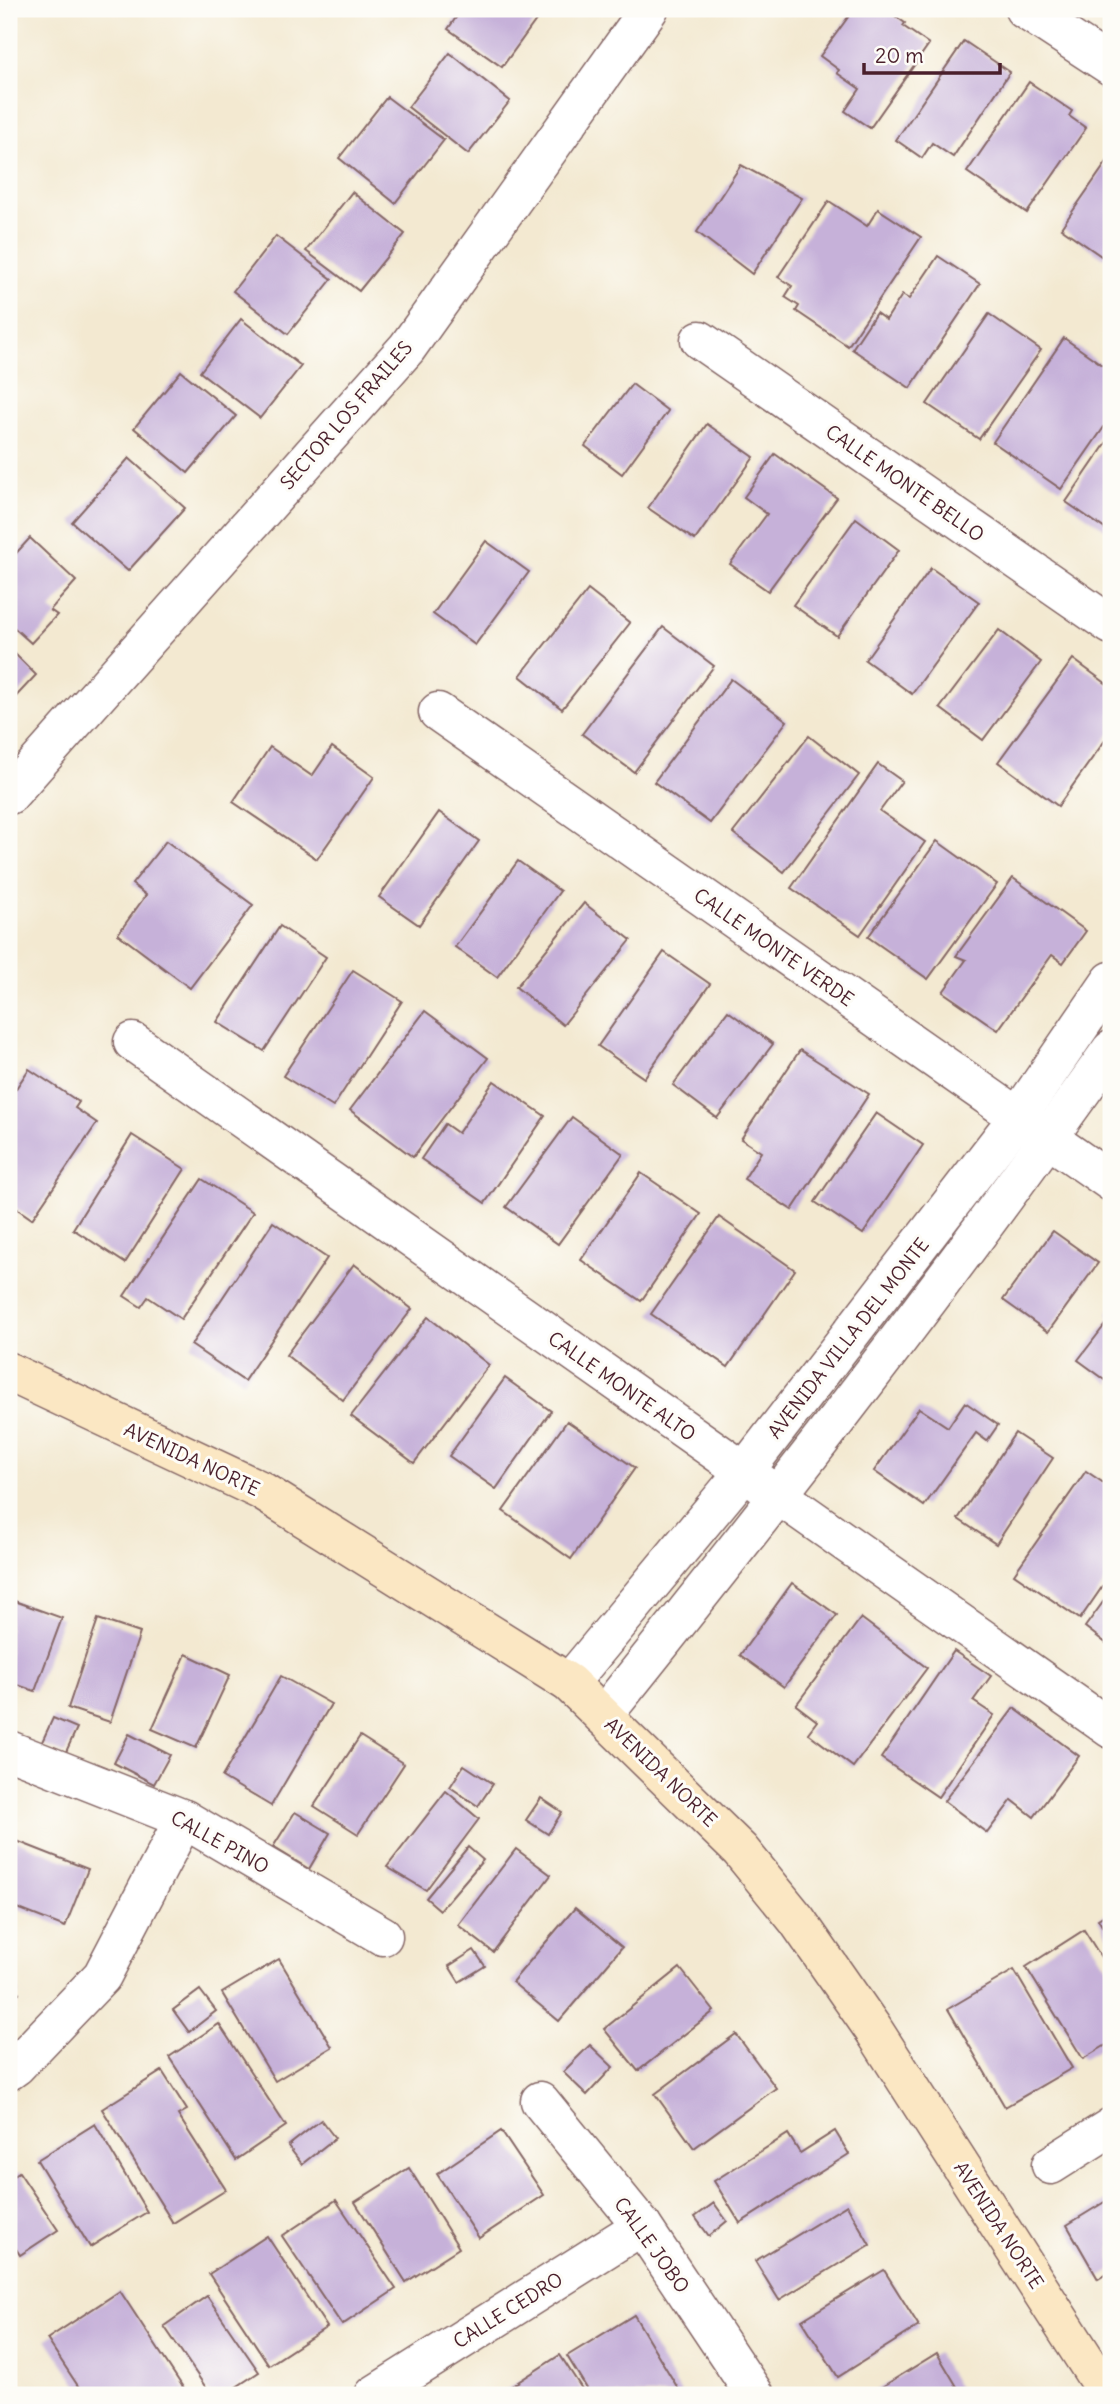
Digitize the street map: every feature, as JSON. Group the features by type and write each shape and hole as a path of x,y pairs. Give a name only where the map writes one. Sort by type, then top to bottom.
{"street":[{"name":"SECTOR LOS FRAILES","path":"9,795 407,348 649,9"},
{"path":"1024,9 1111,66"},
{"name":"CALLE MONTE BELLO","path":"700,340 1111,625"},
{"name":"CALLE MONTE VERDE","path":"438,712 1111,1182"},
{"name":"AVENIDA VILLA DEL MONTE","path":"569,1683 744,1472 1017,1118 1111,981"},
{"name":"CALLE MONTE ALTO","path":"133,1042 1111,1729"},
{"name":"AVENIDA VILLA DEL MONTE","path":"603,1716 779,1497 1049,1139 1111,1050"},
{"name":"AVENIDA NORTE","path":"9,1372 260,1490 569,1683 740,1850 797,1920 873,2029 1108,2395"},
{"name":"CALLE PINO","path":"9,1750 184,1819 383,1936"},
{"path":"9,2071 102,1976 184,1819"},
{"name":"CALLE JOBO","path":"540,2101 642,2226 755,2395"},
{"path":"1051,2165 1111,2127"},
{"name":"CALLE CEDRO","path":"374,2395 642,2226"}],"building":[{"path":"462,9 544,9 502,67 448,29"},
{"path":"854,9 885,9 929,44 870,128 845,111 860,89 837,73 839,70 820,56"},
{"path":"964,41 1010,72 953,157 932,143 922,158 896,140"},
{"path":"450,53 510,101 468,154 408,107"},
{"path":"1029,82 1072,111 1069,116 1086,128 1027,213 967,172"},
{"path":"387,97 444,140 395,203 339,158"},
{"path":"1111,156 1111,248 1104,258 1061,228"},
{"path":"741,165 802,198 752,274 697,232"},
{"path":"352,192 405,234 359,291 306,251"},
{"path":"829,201 867,226 878,209 921,237 848,346 796,311 799,306 785,297 792,286 778,277"},
{"path":"276,236 332,279 288,334 233,291"},
{"path":"938,256 980,284 910,388 852,349 876,313 886,320 902,295 909,299"},
{"path":"989,314 1041,350 979,439 927,404"},
{"path":"241,319 301,366 260,418 200,372"},
{"path":"1064,338 1111,371 1111,417 1061,489 993,442"},
{"path":"181,371 236,416 188,473 134,428"},
{"path":"632,384 668,411 622,474 585,446"},
{"path":"707,424 754,457 695,540 648,508"},
{"path":"1111,436 1111,533 1066,502"},
{"path":"775,454 837,498 768,591 730,564 767,514 744,497"},
{"path":"129,458 185,508 128,571 72,522"},
{"path":"856,518 899,550 837,636 793,605"},
{"path":"30,538 76,581 50,610 57,615 31,643 9,623 9,561"},
{"path":"486,541 529,572 475,645 433,614"},
{"path":"931,568 979,602 912,694 865,660"},
{"path":"588,590 630,623 562,709 520,676"},
{"path":"663,627 714,666 634,772 582,734"},
{"path":"999,630 1041,662 983,740 940,708"},
{"path":"9,648 36,675 9,704"},
{"path":"1073,659 1111,687 1111,732 1058,806 998,762"},
{"path":"731,679 787,721 710,823 654,782"},
{"path":"809,736 859,775 784,872 733,833"},
{"path":"270,747 312,776 332,747 374,777 317,859 233,802"},
{"path":"878,764 902,781 880,811 925,842 860,935 791,888"},
{"path":"439,812 479,841 419,925 379,897"},
{"path":"166,841 253,905 190,988 118,934 146,895 132,884"},
{"path":"937,841 997,884 928,979 868,937"},
{"path":"518,861 560,891 497,977 455,947"},
{"path":"1013,878 1086,931 1063,963 1052,955 998,1030 943,992 966,960 956,956"},
{"path":"584,903 631,940 563,1025 516,987"},
{"path":"280,926 326,957 264,1051 217,1022"},
{"path":"664,952 710,984 644,1078 598,1046"},
{"path":"353,970 402,1001 333,1107 283,1076"},
{"path":"425,1011 488,1058 413,1157 350,1110"},
{"path":"728,1011 773,1044 717,1118 673,1085"},
{"path":"800,1050 869,1094 792,1210 744,1179 761,1152 741,1139"},
{"path":"29,1069 79,1102 75,1108 97,1123 32,1219 9,1203 9,1099"},
{"path":"494,1081 545,1116 485,1203 421,1159 445,1124 458,1133"},
{"path":"876,1113 923,1145 863,1234 815,1202"},
{"path":"572,1117 623,1154 558,1244 506,1207"},
{"path":"132,1135 185,1169 125,1263 73,1229"},
{"path":"641,1173 701,1214 641,1301 581,1260"},
{"path":"202,1179 253,1212 181,1319 148,1297 141,1307 124,1296"},
{"path":"719,1217 795,1270 728,1367 651,1314"},
{"path":"273,1222 327,1258 244,1381 191,1345"},
{"path":"1053,1231 1098,1263 1048,1332 1003,1300"},
{"path":"354,1264 412,1309 343,1400 286,1355"},
{"path":"428,1317 489,1365 414,1463 351,1416"},
{"path":"1111,1317 1111,1384 1078,1360"},
{"path":"505,1378 551,1411 496,1489 449,1456"},
{"path":"965,1402 998,1425 987,1441 976,1433 924,1506 874,1471 919,1408 948,1427"},
{"path":"567,1421 635,1468 571,1559 503,1511"},
{"path":"1015,1433 1053,1458 996,1544 958,1519"},
{"path":"1086,1471 1111,1488 1111,1574 1080,1619 1014,1574"},
{"path":"792,1583 837,1615 784,1687 740,1655"},
{"path":"1111,1591 1111,1647 1085,1627"},
{"path":"9,1599 62,1618 35,1691 9,1682"},
{"path":"861,1618 927,1668 853,1767 808,1733 817,1721 796,1705"},
{"path":"98,1619 140,1633 110,1722 68,1708"},
{"path":"954,1651 991,1676 973,1701 994,1715 938,1797 881,1758"},
{"path":"186,1654 230,1675 196,1748 152,1729"},
{"path":"281,1676 331,1704 271,1806 222,1777"},
{"path":"1014,1708 1079,1756 1034,1817 1012,1800 987,1833 944,1801"},
{"path":"53,1718 77,1728 65,1754 41,1744"},
{"path":"129,1734 170,1755 154,1784 114,1763"},
{"path":"360,1736 404,1764 358,1834 314,1806"},
{"path":"464,1765 493,1784 478,1806 450,1787"},
{"path":"446,1791 479,1819 426,1890 387,1867"},
{"path":"541,1798 562,1812 548,1834 526,1820"},
{"path":"295,1812 330,1833 309,1869 273,1847"},
{"path":"9,1838 88,1869 65,1927 9,1905"},
{"path":"468,1847 483,1860 440,1910 426,1898"},
{"path":"516,1849 551,1875 493,1952 458,1925"},
{"path":"575,1908 622,1947 559,2021 512,1982"},
{"path":"1111,1911 1111,1941 1098,1919"},
{"path":"1084,1930 1111,1973 1111,2042 1083,2059 1026,1967"},
{"path":"474,1950 485,1966 459,1982 449,1966"},
{"path":"279,1959 332,2047 275,2081 222,1993"},
{"path":"680,1968 714,2011 638,2071 604,2029"},
{"path":"1014,1970 1072,2068 1005,2107 948,2009"},
{"path":"9,1976 19,1993 9,1999"},
{"path":"200,1990 216,2011 189,2032 173,2010"},
{"path":"219,2024 286,2126 236,2160 169,2057"},
{"path":"736,2034 776,2088 694,2148 655,2094"},
{"path":"590,2045 613,2067 587,2095 563,2072"},
{"path":"162,2071 187,2110 178,2115 226,2190 173,2223 102,2109"},
{"path":"321,2120 335,2138 302,2164 288,2146"},
{"path":"95,2124 147,2212 90,2247 37,2160"},
{"path":"501,2131 544,2195 479,2238 437,2174"},
{"path":"835,2131 849,2154 740,2223 714,2181 788,2134 800,2153"},
{"path":"409,2168 459,2248 406,2282 355,2202"},
{"path":"19,2172 58,2230 20,2255 9,2238 9,2179"},
{"path":"1111,2198 1111,2271 1098,2279 1067,2225"},
{"path":"336,2200 396,2289 342,2325 282,2236"},
{"path":"714,2203 727,2221 709,2236 695,2217"},
{"path":"847,2205 870,2245 779,2300 755,2261"},
{"path":"267,2236 327,2327 269,2365 209,2274"},
{"path":"884,2270 919,2326 838,2377 802,2320"},
{"path":"120,2291 188,2395 84,2395 47,2339"},
{"path":"207,2296 259,2372 224,2395 211,2395 164,2326"},
{"path":"634,2315 682,2395 591,2395 567,2356"},
{"path":"937,2353 962,2395 869,2395"},
{"path":"560,2355 586,2395 507,2395 504,2391"}]}
